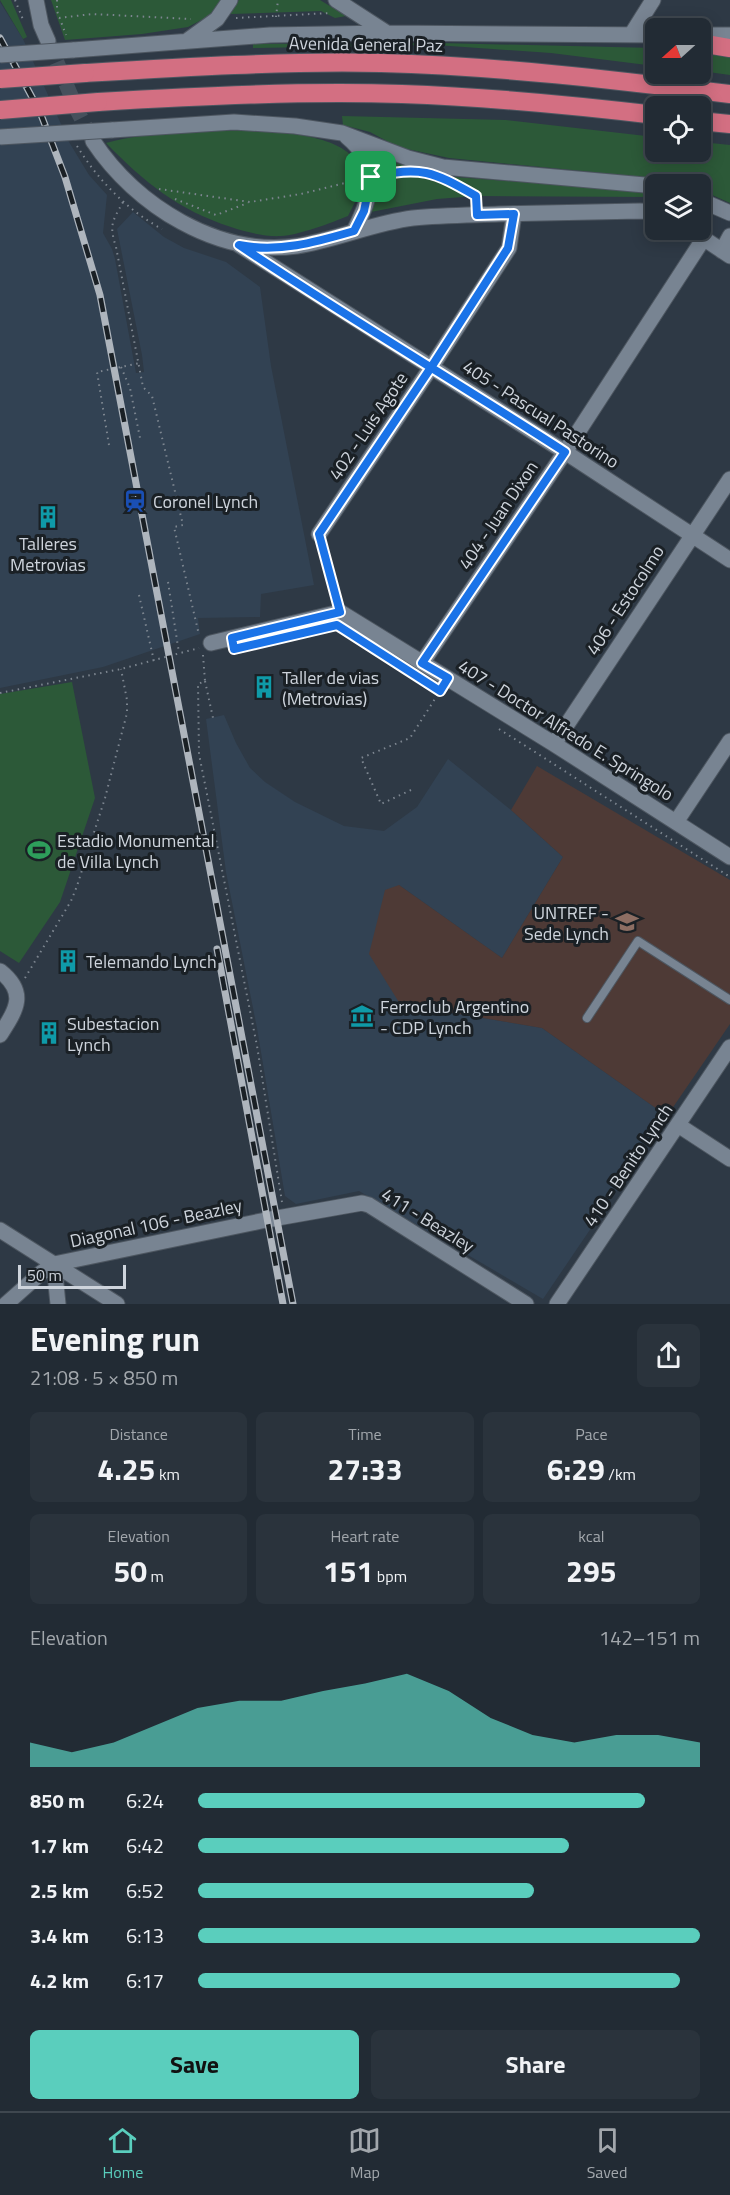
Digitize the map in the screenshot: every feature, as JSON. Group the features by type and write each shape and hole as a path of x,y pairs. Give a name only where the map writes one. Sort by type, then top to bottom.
{"highway":[{"path":"711,44 730,48"},
{"name":"Avenida General Paz","path":"0,79 219,64 381,63 501,69 730,94"},
{"path":"0,110 98,102 260,94 401,94 535,103 645,115"},
{"path":"711,122 730,124"}],"street":[{"path":"26,0 34,28 48,41"},
{"path":"34,28 36,0"},
{"path":"188,40 217,19 230,0"},
{"path":"336,0 387,33"},
{"path":"631,35 653,0"},
{"name":"Avenida General Paz","path":"0,55 270,35 387,33 645,35"},
{"path":"711,35 730,35"},
{"path":"0,137 234,122 306,127 342,133 408,158 443,167 645,185"},
{"path":"342,133 366,158 371,177 364,211 354,231"},
{"path":"93,141 112,166 150,201 192,227 239,245 252,247 298,246 413,218 645,211"},
{"path":"711,205 730,213"},
{"name":"402 - Luis Agote","path":"319,534 508,248 514,214"},
{"path":"707,240 726,253 730,236"},
{"name":"404 - Juan Dixon","path":"422,663 565,452 703,240"},
{"name":"405 - Pascual Pastorino","path":"239,245 432,366 730,560"},
{"name":"406 - Estocolmo","path":"554,744 730,479"},
{"path":"207,645 340,612"},
{"name":"407 - Doctor Alfredo E. Springolo","path":"340,612 554,744 730,857"},
{"path":"676,822 730,741"},
{"path":"0,971 10,978 17,990 18,1004 0,1035"},
{"name":"410 - Benito Lynch","path":"557,1304 730,1047"},
{"path":"678,1125 730,1159"},
{"name":"411 - Beazley","path":"266,1220 353,1203 369,1205 526,1304"},
{"name":"Diagonal 106 - Beazley","path":"54,1264 266,1220"},
{"path":"0,1230 117,1304"},
{"path":"6,1304 54,1264"},
{"path":"54,1264 58,1304"}],"lane":[{"path":"587,1018 638,941 730,1000"}],"path":[{"path":"15,0 34,28"},
{"path":"57,0 56,8 59,18 92,14 195,19"},
{"path":"276,17 278,0"},
{"path":"232,18 353,11"},
{"path":"250,202 158,189 190,206 216,215 250,202 300,194 407,171"},
{"path":"450,181 476,196 477,215"},
{"path":"123,202 110,229 140,363 143,387 153,396 183,525 174,527 207,645 205,681 213,718"},
{"path":"109,445 97,372 140,363"},
{"path":"121,367 130,388 140,438"},
{"path":"319,534 340,612"},
{"path":"168,582 179,654"},
{"path":"139,595 154,661"},
{"path":"0,693 121,669 207,645"},
{"path":"17,990 71,901 77,886 105,798 127,713 121,669"},
{"path":"411,790 381,804 361,758 410,738 448,678"},
{"path":"205,681 198,684 199,754 257,1046 280,1201 294,1215"},
{"path":"500,729 730,877"}],"shaded area":[{"path":"0,2 23,39 69,142 89,175 107,195 103,233 115,259 136,373 144,372 142,355 117,229 133,212 164,237 184,248 226,262 260,287 271,366 314,585 261,594 260,617 198,618 200,634 103,667 0,688"},
{"name":"Ferroclub Argentino - CDP Lynch","path":"224,715 250,768 265,782 295,802 344,826 384,831 417,807 448,759 511,810 563,857 502,958 399,885 400,1004 542,1028 667,1116 543,1299 359,1191 296,1204 285,1196 257,1028 226,872 206,719"},
{"name":"UNTREF - Sede Lynch","path":"537,766 730,880 730,1024 667,1116 542,1028 400,1004 369,954 385,890 399,885 502,958 563,857 511,810"}],"green space":[{"path":"0,0 11,0 27,37 23,39"},
{"path":"51,0 224,0 209,16 188,27 142,34 65,40"},
{"path":"239,0 320,0 346,16 335,18 321,11 230,14"},
{"path":"439,43 645,48 645,65 551,53 436,45 253,48 253,44"},
{"path":"711,51 730,54 730,75 711,72"},
{"path":"342,116 506,120 645,136 645,162 711,162 711,143 730,145 730,203 711,194 711,174 645,174 645,177 449,158 398,147 370,132 343,125"},
{"path":"254,130 301,135 334,144 348,152 357,163 361,182 348,216 306,231 281,236 262,235 237,229 212,220 178,203 148,182 106,143 161,134"},
{"path":"375,156 411,168 412,175 451,186 455,177 645,192 645,197 476,196 437,199 371,212 375,200 377,172"},
{"name":"Estadio Monumental de Villa Lynch","path":"72,682 95,798 60,902 19,963 0,951 0,694"}],"tunnel":[{"path":"48,41 77,110 93,141"}],"railway":[{"path":"0,38 40,112 65,177 100,295 293,1304"},
{"path":"217,949 283,1304"}],"place":[{"name":"Coronel Lynch","path":"135,501"},
{"name":"Talleres Metrovias","path":"48,517"},
{"name":"Taller de vias (Metrovias)","path":"264,687"},
{"name":"Estadio Monumental de Villa Lynch","path":"39,850"},
{"name":"UNTREF - Sede Lynch","path":"627,922"},
{"name":"Telemando Lynch","path":"68,961"},
{"name":"Ferroclub Argentino - CDP Lynch","path":"362,1016"},
{"name":"Subestacion Lynch","path":"49,1033"}],"route":[{"path":"371,177 370,192 354,231 298,246 275,248 239,245 432,366 565,452 422,663 448,678 440,691 337,625 234,649 232,638 340,612 319,534 432,366 508,248 514,214 477,215 476,196 441,176 401,171 371,177"}]}
